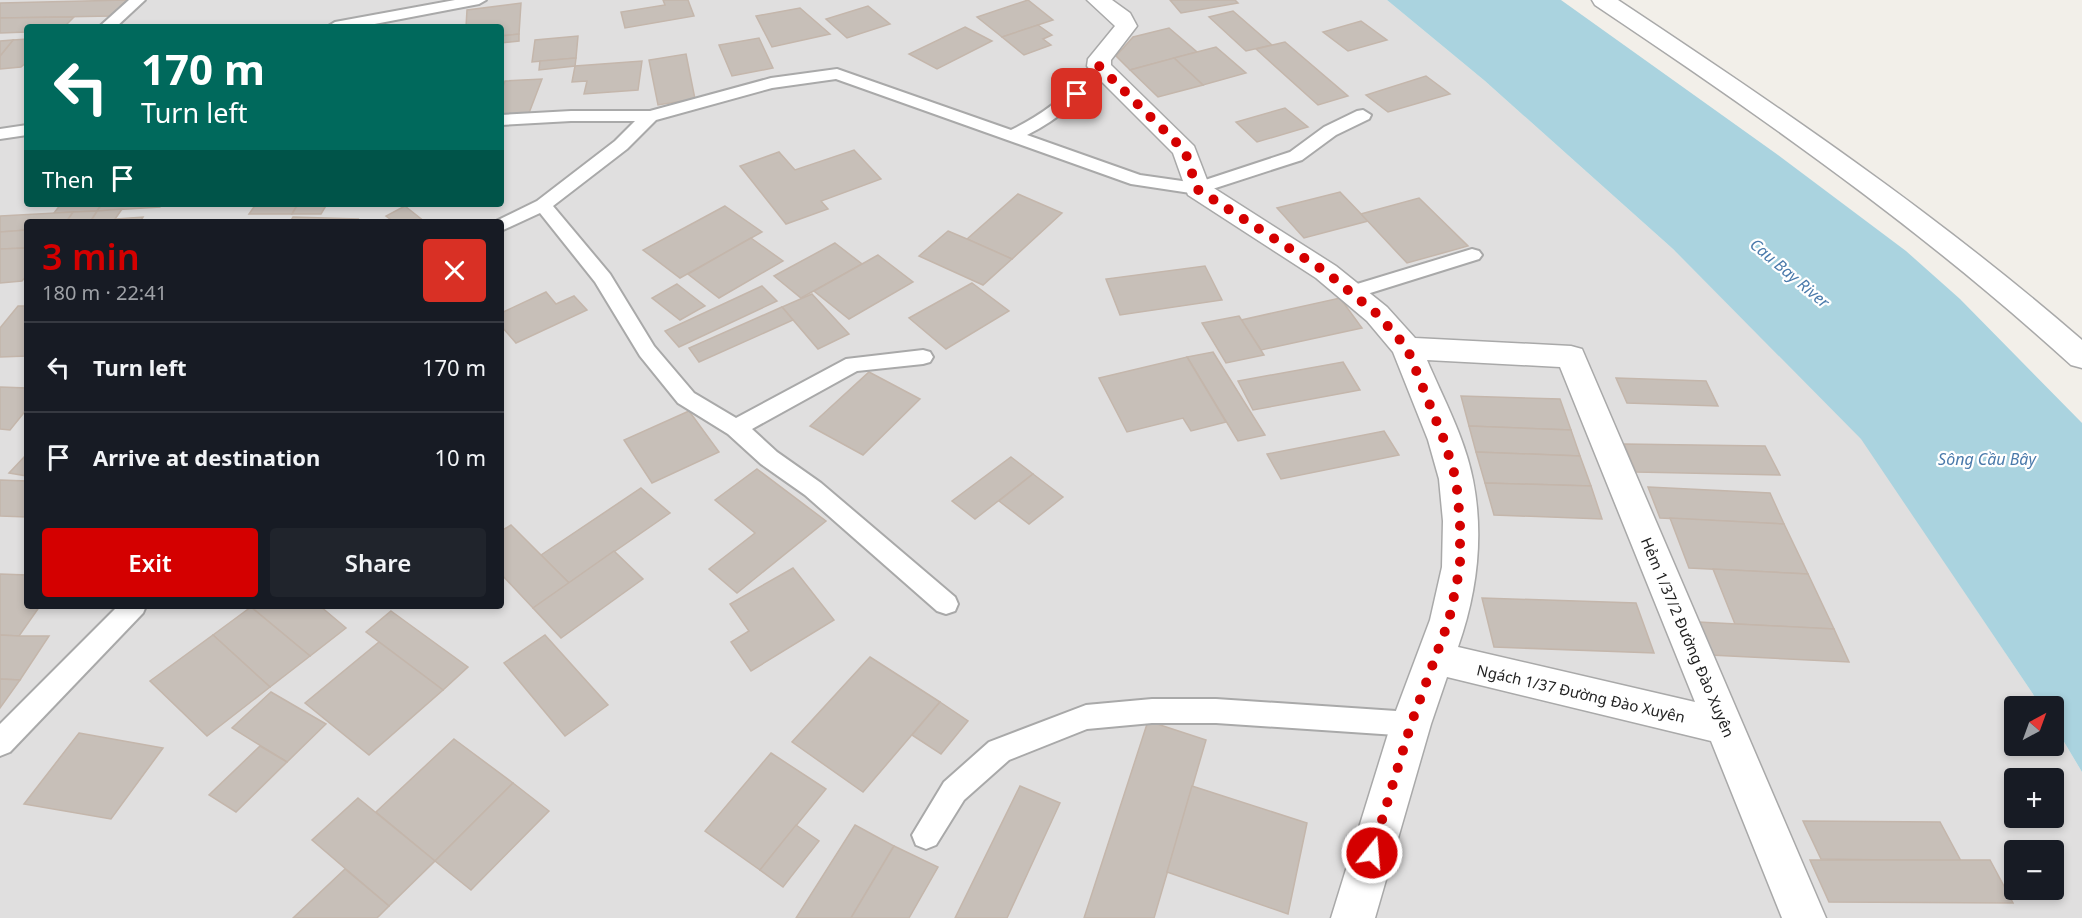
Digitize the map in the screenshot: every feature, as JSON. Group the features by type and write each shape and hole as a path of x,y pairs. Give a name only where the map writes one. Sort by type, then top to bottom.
{"street":[{"path":"1098,0 1122,18 1126,26 1100,60 1099,66 1185,151 1197,189 1326,272 1377,314 1407,348 1444,440 1456,479 1460,521 1460,567 1449,620 1411,724 1353,918"},
{"path":"1603,0 1862,180 2038,317 2082,357"},
{"name":"Hẻm 1/37/2 Đường Đào Xuyên","path":"1407,348 1571,357 1804,918"},
{"name":"Ngách 1/37 Đường Đào Xuyên","path":"1436,658 1726,727"}],"lane":[{"path":"110,24 138,0"},
{"path":"351,24 479,0"},
{"path":"1012,136 1059,110 1083,87 1099,66"},
{"path":"504,120 571,116 650,116 771,83 837,74 926,108 1137,180 1197,189 1296,156 1330,130 1363,115"},
{"path":"12,132 24,114"},
{"path":"504,224 543,205 621,145 650,116"},
{"path":"543,205 603,278 647,351 686,398 736,428 769,458 813,489 946,604"},
{"path":"1351,293 1472,255"},
{"path":"736,428 853,364 923,357"},
{"path":"0,743 131,609"},
{"path":"926,835 954,791 999,751 1086,717 1152,711 1216,711 1411,724"}],"shaded area":[{"path":"0,0 1387,0 1485,81 1673,249 1862,439 2034,696 2004,696 2004,756 2064,756 2064,742 2082,772 2082,918 0,918"}],"water":[{"name":"Sông Cầu Bây","path":"1387,0 1561,0 1778,155 1906,251 1960,299 2082,423 2082,772 2064,742 2064,696 2034,696 1861,439 1673,249 1485,81"}],"building":[{"path":"127,0 112,16 0,18 0,3"},
{"path":"663,0 688,0 694,16 625,28 621,12 665,5"},
{"path":"1028,0 1053,20 1002,37 977,17"},
{"path":"1170,0 1235,0 1238,3 1181,13"},
{"path":"521,3 519,34 504,36 504,24 466,24 467,10"},
{"path":"868,6 890,24 847,38 826,19"},
{"path":"800,8 830,34 772,47 756,16"},
{"path":"1233,11 1272,45 1246,51 1209,17"},
{"path":"74,17 67,24 24,24 24,32 0,33 0,18"},
{"path":"1361,21 1387,40 1348,51 1323,32"},
{"path":"1038,25 1052,35 1043,39 1051,45 1024,55 1002,37"},
{"path":"965,27 992,41 937,69 909,54"},
{"path":"1169,28 1197,52 1130,70 1116,56 1133,37"},
{"path":"519,34 519,41 504,43 504,36"},
{"path":"578,36 576,58 532,62 535,40"},
{"path":"759,38 773,68 732,76 719,45"},
{"path":"24,39 24,64 21,67 0,69 0,56 13,40"},
{"path":"13,40 0,56 0,41"},
{"path":"1285,42 1348,96 1318,105 1256,49"},
{"path":"1216,47 1246,73 1203,85 1174,58"},
{"path":"686,54 695,99 658,105 649,60"},
{"path":"576,58 575,66 539,70 540,61"},
{"path":"1174,58 1203,85 1158,97 1130,70"},
{"path":"642,61 638,90 584,94 587,81 572,82 575,66"},
{"path":"1426,76 1450,94 1388,112 1366,95"},
{"path":"542,79 529,113 504,115 505,81"},
{"path":"1285,108 1308,127 1257,142 1236,122"},
{"path":"854,150 881,179 821,201 828,209 786,224 740,166 779,152 795,170"},
{"path":"1340,192 1368,221 1304,238 1277,208"},
{"path":"1018,194 1062,213 1012,259 967,239"},
{"path":"1419,198 1468,246 1407,263 1361,214"},
{"path":"725,206 762,232 680,278 643,250"},
{"path":"59,207 100,207 97,211 54,213"},
{"path":"100,207 160,207 97,211"},
{"path":"254,207 296,207 292,214 249,214"},
{"path":"296,207 325,207 321,214 292,214"},
{"path":"406,207 421,219 390,219 386,216"},
{"path":"122,209 115,219 92,219 97,211"},
{"path":"97,211 92,219 68,219 73,212"},
{"path":"73,212 68,219 24,219 24,230 0,232 0,216"},
{"path":"143,217 142,219 116,219"},
{"path":"293,217 358,219 292,219"},
{"path":"24,230 24,248 0,249 0,232"},
{"path":"948,231 1012,259 983,285 919,256"},
{"path":"751,238 783,261 719,298 688,274"},
{"path":"835,243 862,264 801,298 774,276"},
{"path":"24,248 24,279 22,281 0,283 0,249"},
{"path":"878,255 913,282 849,319 814,291"},
{"path":"1205,266 1222,300 1120,315 1106,279"},
{"path":"972,283 1009,311 946,349 909,318"},
{"path":"677,284 705,306 680,320 652,298"},
{"path":"762,286 777,301 679,347 665,331"},
{"path":"546,292 556,304 574,296 587,310 516,343 504,329 504,312"},
{"path":"812,294 849,334 818,349 782,307"},
{"path":"1340,298 1362,328 1261,350 1241,320"},
{"path":"18,306 24,306 24,356 0,357 0,328"},
{"path":"782,307 793,320 699,362 689,348"},
{"path":"1239,316 1264,355 1226,363 1202,323"},
{"path":"1213,352 1265,435 1238,441 1187,357"},
{"path":"1187,357 1226,422 1191,431 1183,418 1127,432 1099,378"},
{"path":"1343,362 1360,390 1253,410 1238,381"},
{"path":"869,372 920,399 863,455 810,426"},
{"path":"1616,378 1706,381 1718,406 1627,403"},
{"path":"0,387 24,388 24,413 10,430 0,429"},
{"path":"1461,396 1560,399 1571,430 1469,426"},
{"path":"689,411 719,452 652,483 624,440"},
{"path":"1469,426 1571,430 1580,456 1476,452"},
{"path":"1384,431 1399,455 1281,479 1267,454"},
{"path":"1624,444 1765,446 1780,475 1636,472"},
{"path":"1476,452 1580,456 1591,486 1485,483"},
{"path":"24,457 24,476 9,473"},
{"path":"1011,457 1033,474 975,519 952,501"},
{"path":"757,469 826,521 737,593 709,569 755,533 715,500"},
{"path":"1033,474 1063,497 1029,524 999,501"},
{"path":"0,480 24,481 24,517 0,516"},
{"path":"1485,483 1591,486 1602,519 1494,515"},
{"path":"1648,487 1770,493 1784,524 1660,518"},
{"path":"641,488 670,513 569,583 541,555"},
{"path":"1670,518 1784,524 1808,574 1689,568"},
{"path":"511,525 569,583 533,608 504,577 504,529"},
{"path":"614,551 643,579 561,638 533,608"},
{"path":"793,568 834,620 751,671 731,642 749,631 730,604"},
{"path":"1713,569 1808,574 1834,629 1735,624"},
{"path":"0,574 24,575 24,609 38,609 19,636 0,635"},
{"path":"1482,598 1636,603 1654,653 1494,647"},
{"path":"248,609 253,609 310,656 270,687 213,635"},
{"path":"253,609 324,609 346,628 310,656"},
{"path":"391,611 468,667 443,690 366,632"},
{"path":"1698,622 1834,629 1849,662 1710,655"},
{"path":"0,635 49,636 20,680 0,679"},
{"path":"213,635 270,687 207,736 150,681"},
{"path":"545,635 608,705 565,736 504,663"},
{"path":"379,642 443,690 369,755 305,703"},
{"path":"870,657 940,702 863,792 792,742"},
{"path":"0,679 20,680 0,708"},
{"path":"271,692 326,724 287,762 232,728"},
{"path":"940,702 968,721 941,754 912,735"},
{"path":"1148,721 1206,740 1154,918 1084,918"},
{"path":"79,733 163,748 111,819 24,804"},
{"path":"454,739 513,783 435,861 376,812"},
{"path":"260,746 287,762 236,812 209,795"},
{"path":"771,753 826,789 760,870 705,831"},
{"path":"513,783 549,811 471,890 435,861"},
{"path":"1020,786 1060,803 1007,918 955,918"},
{"path":"1192,786 1307,823 1288,914 1167,872"},
{"path":"358,798 435,861 389,906 312,840"},
{"path":"1803,821 1940,822 1961,861 1821,859"},
{"path":"796,825 819,841 783,887 760,870"},
{"path":"855,825 894,846 851,918 796,918"},
{"path":"894,846 938,867 909,918 851,918"},
{"path":"1810,860 1990,860 2004,886 2004,900 2011,900 2013,903 1829,902"},
{"path":"345,869 389,906 377,918 293,918"}],"route":[{"path":"1077,94 1099,66 1185,151 1197,189 1326,272 1377,314 1407,348 1430,401 1456,479 1460,521 1460,567 1449,620 1411,724 1372,853"}],"water label":[{"name":"Cau Bay River","path":"1790,273"}]}
